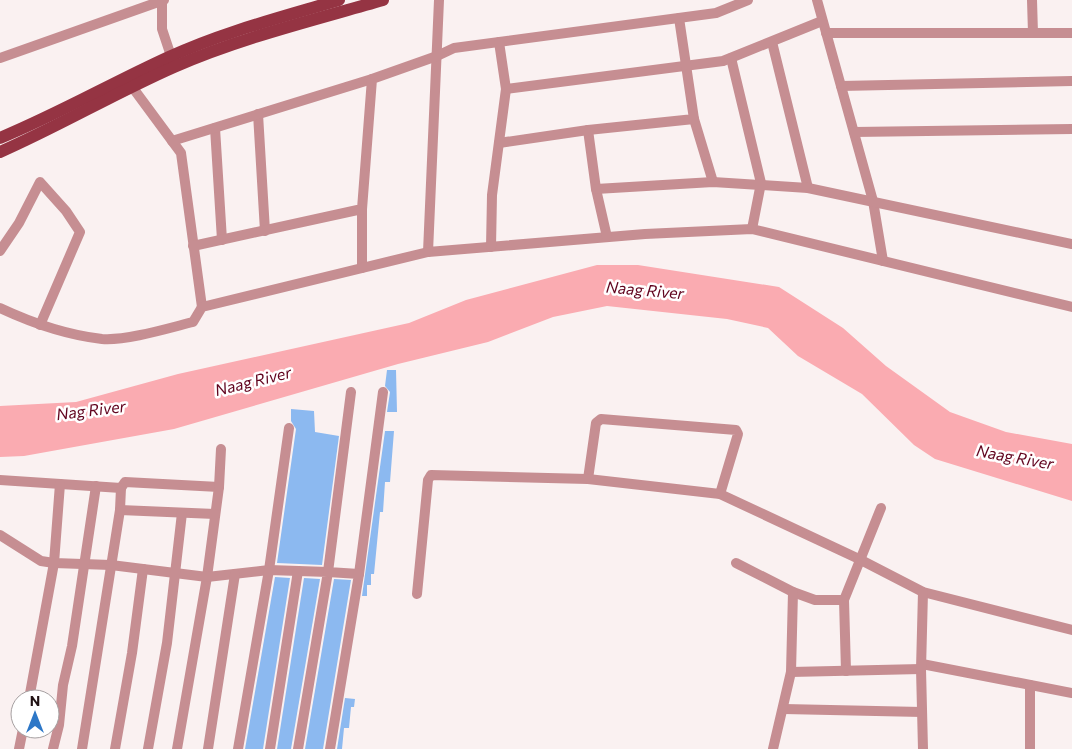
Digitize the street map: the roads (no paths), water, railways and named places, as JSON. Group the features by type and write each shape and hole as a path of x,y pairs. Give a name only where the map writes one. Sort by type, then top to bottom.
{"main road":[{"path":"0,138 251,27 339,0"},
{"path":"0,152 49,131 133,88 172,62 383,0"}],"street":[{"path":"0,58 163,0 162,29 172,62"},
{"path":"428,252 439,0"},
{"path":"172,141 372,79 454,48 716,13 748,0"},
{"path":"816,0 873,200 883,261"},
{"path":"1032,0 1033,33"},
{"path":"679,18 694,120 713,182"},
{"path":"506,89 685,66 730,58 822,21"},
{"path":"826,33 1072,33"},
{"path":"491,247 492,195 506,89 499,42"},
{"path":"772,42 808,188"},
{"path":"730,58 761,183 752,229"},
{"path":"362,268 362,209 372,79"},
{"path":"841,86 1072,80"},
{"path":"0,308 40,325 104,339 154,332 193,322 202,307 181,152 133,88"},
{"path":"258,114 265,231"},
{"path":"499,143 588,130 694,120"},
{"path":"215,128 222,240"},
{"path":"854,132 1072,129"},
{"path":"588,130 596,189 607,237"},
{"path":"0,251 18,223 40,182 66,211 80,232 40,325"},
{"path":"596,189 713,182 761,183 808,188 873,200 1072,244"},
{"path":"193,246 362,209"},
{"path":"202,307 428,252 607,237 752,229 1072,307"},
{"path":"298,749 328,572 350,392"},
{"path":"330,749 358,574 383,392"},
{"path":"588,479 596,423 601,419 736,430 738,434 720,494"},
{"path":"238,749 269,570 289,428"},
{"path":"178,749 207,577 219,487 221,449"},
{"path":"417,594 428,480 431,475 588,479 720,494 859,559 923,592 1072,630"},
{"path":"0,480 121,488"},
{"path":"82,749 120,510 121,488 125,482 219,487"},
{"path":"31,689 54,563 60,484"},
{"path":"54,749 96,486"},
{"path":"846,671 844,600 881,508"},
{"path":"120,510 215,514"},
{"path":"148,749 167,643 182,513"},
{"path":"0,535 41,562 111,565 207,577 269,570 358,574"},
{"path":"736,563 793,592 815,600 844,600"},
{"path":"115,749 132,653 143,569"},
{"path":"270,749 298,571"},
{"path":"208,749 234,574"},
{"path":"773,749 784,709 791,672 793,592"},
{"path":"923,592 921,667 923,749"},
{"path":"791,672 921,667 1072,692"},
{"path":"1030,685 1030,749"},
{"path":"784,709 922,712"}],"water":[{"path":"597,265 638,265 779,287 843,328 886,366 950,412 1006,432 1072,444 1072,501 935,459 914,445 862,394 798,356 768,328 727,319 607,306 553,317 488,342 398,364 174,429 24,456 0,457 0,406 76,402 178,374 409,323 466,300"}],"water label":[{"name":"Naag River","path":"645,290"},
{"name":"Naag River","path":"253,381"},
{"name":"Nag River","path":"91,410"},
{"name":"Naag River","path":"1015,457"}]}
